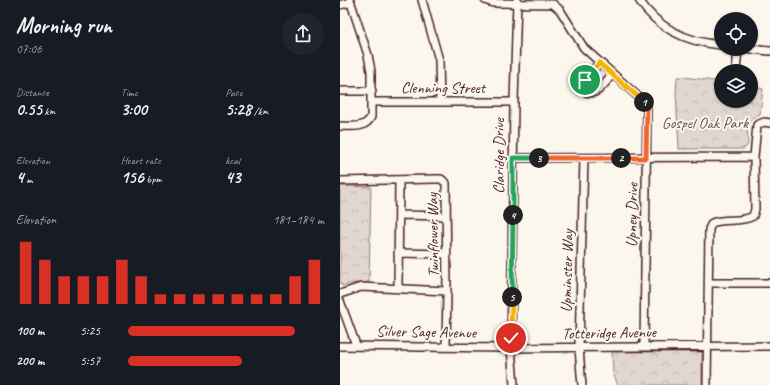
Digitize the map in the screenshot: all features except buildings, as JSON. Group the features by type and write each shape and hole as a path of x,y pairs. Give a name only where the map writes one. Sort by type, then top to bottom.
{"street":[{"path":"422,0 439,60 440,102"},
{"path":"484,0 493,3 517,2"},
{"path":"638,0 656,21 670,30 691,40 714,45"},
{"path":"340,5 351,1 368,55 371,71 372,91 372,117 368,123 363,126 340,126"},
{"name":"Upney Drive","path":"517,2 553,4 560,10 584,48 643,101 647,108 644,346"},
{"name":"Claridge Drive","path":"514,385 511,348 513,158 517,2"},
{"path":"758,50 770,51"},
{"path":"599,63 585,80 583,86 586,92 591,94 596,92 612,74"},
{"path":"340,91 372,91"},
{"name":"Clenning Street","path":"372,102 514,102"},
{"path":"707,385 709,229 712,223 718,221 747,220 753,216 755,209 754,157 757,126 764,122 770,123"},
{"path":"513,158 754,157"},
{"name":"Upminster Way","path":"582,385 580,375 579,347 584,158"},
{"name":"Twinflower Way","path":"340,181 441,179 446,183 446,346"},
{"path":"398,288 399,180"},
{"path":"399,216 446,216"},
{"path":"398,253 446,254"},
{"path":"709,283 770,283"},
{"path":"340,294 361,287 447,291"},
{"path":"340,301 356,345"},
{"name":"Totteridge Avenue","path":"511,348 708,345 770,346"},
{"name":"Silver Sage Avenue","path":"340,346 446,346 511,348"}],"green space":[{"name":"Gospel Oak Park","path":"677,77 714,81 714,108 758,108 758,88 763,89 760,114 749,123 748,145 744,149 679,149 676,94"},
{"path":"340,187 371,187 369,282 342,286 340,281"},
{"path":"612,352 702,352 702,385 618,385 613,373"}],"route":[{"path":"511,338 513,158 646,158 647,108 643,101 599,63 585,80"}]}
